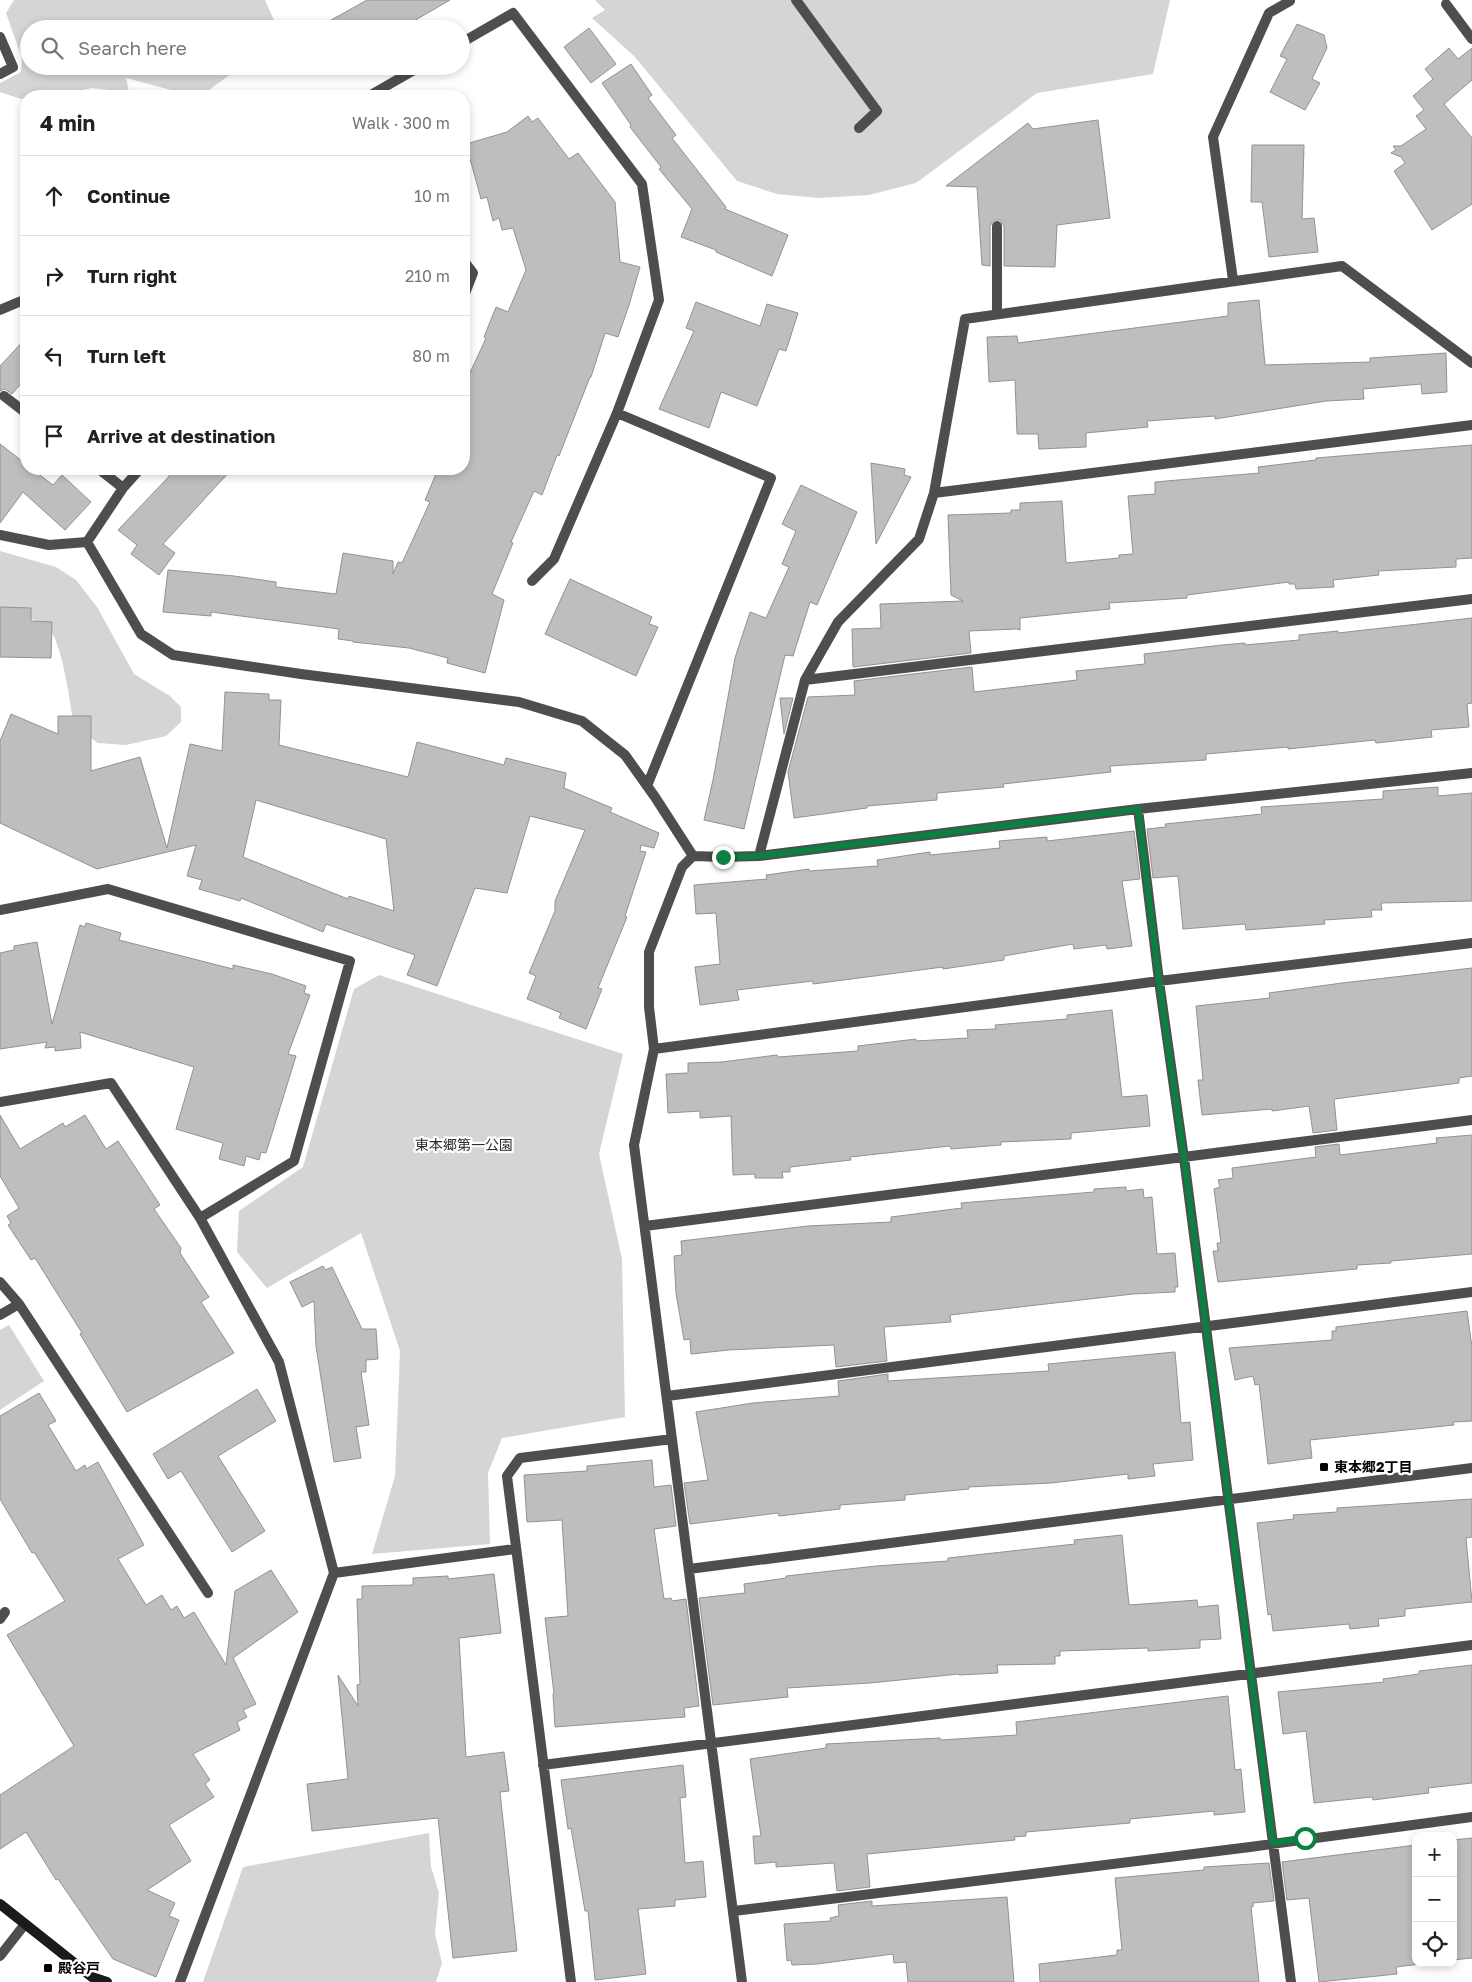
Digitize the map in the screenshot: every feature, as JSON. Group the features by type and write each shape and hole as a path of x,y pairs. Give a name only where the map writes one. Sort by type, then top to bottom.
{"street":[{"path":"796,0 877,111 859,128"},
{"path":"1232,280 1213,137 1269,13 1291,0"},
{"path":"1446,4 1472,39"},
{"path":"470,38 512,13 642,184 659,300 617,413 554,559 532,581"},
{"path":"0,37 13,68 0,74"},
{"path":"379,90 405,75"},
{"path":"997,226 997,314"},
{"path":"759,856 805,680 838,622 919,539 934,493 965,319 1342,266 1472,363"},
{"path":"470,268 473,272 470,280"},
{"path":"0,310 20,302"},
{"path":"4,396 20,408"},
{"path":"617,413 771,478 647,786"},
{"path":"934,493 1472,425"},
{"path":"107,475 123,488"},
{"path":"87,542 123,488 135,475"},
{"path":"0,536 49,545 87,542"},
{"path":"87,542 141,634 173,654 301,674 519,702 582,721 625,755 693,856"},
{"path":"805,680 1472,599"},
{"path":"742,1982 634,1145 654,1049 649,1007 649,952 682,868 693,856 759,856 1138,809 1472,773"},
{"path":"1138,809 1291,1982"},
{"path":"0,910 108,890 350,961 294,1161 200,1218"},
{"path":"654,1049 1159,981 1472,943"},
{"path":"0,1102 111,1083 200,1218 279,1362 334,1573 180,1982"},
{"path":"645,1226 1472,1120"},
{"path":"0,1282 19,1304 208,1592"},
{"path":"667,1396 1472,1292"},
{"path":"0,1316 19,1304"},
{"path":"571,1982 506,1476 520,1458 672,1439"},
{"path":"689,1569 1472,1468"},
{"path":"334,1573 515,1549"},
{"path":"543,1765 1472,1645"},
{"path":"734,1911 1472,1817"},
{"path":"0,1904 92,1977 106,1982"},
{"path":"0,1956 25,1924"}],"green space":[{"path":"14,0 265,0 274,20 20,20 20,52 6,13"},
{"path":"595,0 1170,0 1153,74 1037,93 916,183 869,195 819,198 777,194 737,181 635,57 592,18 605,10"},
{"path":"20,73 20,75 230,75 209,90 171,90 126,78 129,90 92,88 82,90 20,90 20,99 0,92 0,83"},
{"path":"0,551 56,567 76,580 97,607 134,674 170,696 181,707 181,722 166,736 126,745 98,743 74,726 62,660 53,635 48,628 32,619 0,613"},
{"name":"東本郷第一公園","path":"379,975 623,1054 599,1154 622,1259 625,1417 502,1438 488,1473 490,1544 372,1554 395,1476 400,1351 361,1233 267,1288 237,1252 239,1211 303,1167 354,989"},
{"path":"9,1325 44,1381 0,1410 0,1330"},
{"path":"429,1833 431,1867 439,1893 435,1934 442,1963 436,1982 203,1982 243,1867"}],"building":[{"path":"367,0 450,0 416,20 331,20"},
{"path":"1297,24 1324,35 1327,48 1312,79 1320,83 1305,110 1270,92 1287,59 1280,56"},
{"path":"589,28 616,64 591,83 564,47"},
{"path":"1449,48 1458,59 1472,48 1472,80 1444,104 1472,138 1472,204 1432,230 1394,171 1405,163 1401,157 1391,153 1396,150 1393,146 1401,146 1426,129 1416,116 1424,110 1413,96 1433,79 1425,69"},
{"path":"631,64 652,95 648,98 676,135 672,138 726,207 725,209 788,235 772,276 716,252 716,250 681,237 692,209 659,169 661,167 630,127 631,125 602,83"},
{"path":"528,116 532,122 538,118 569,159 578,153 615,202 620,262 640,267 618,337 605,333 591,377 542,495 534,491 511,542 513,543 492,594 504,600 485,673 447,663 448,658 409,648 338,639 339,629 211,612 211,616 163,612 168,570 276,582 276,587 336,594 343,553 393,561 393,574 398,562 402,563 430,502 425,500 435,475 470,475 470,373 486,338 484,337 496,307 508,312 526,270 513,228 502,230 499,218 493,221 487,197 481,199 470,159 470,143 507,132"},
{"path":"1098,120 1110,218 1057,225 1055,267 1004,266 1004,226 1000,220 994,220 990,226 990,266 982,265 977,187 946,186 1028,123 1033,129"},
{"path":"1252,145 1304,145 1302,219 1314,218 1318,252 1269,257 1262,202 1251,202"},
{"path":"1259,300 1265,365 1370,362 1370,358 1446,353 1447,392 1422,394 1421,384 1363,389 1364,399 1326,401 1215,419 1215,416 1147,421 1148,427 1086,433 1086,447 1039,449 1038,434 1017,434 1015,380 989,382 987,337 1017,336 1018,343 1228,316 1228,303"},
{"path":"696,302 760,326 767,304 798,313 786,351 779,349 757,406 721,392 709,428 659,409 694,331 686,328"},
{"path":"20,344 20,385 12,394 5,389 0,391 0,366"},
{"path":"0,444 20,459 20,475 40,475 53,485 62,475 91,502 65,530 23,492 0,523"},
{"path":"1472,445 1472,558 1456,559 1456,567 1378,571 1379,575 1333,580 1334,587 1296,589 1295,584 1289,584 1289,582 1187,595 1187,598 1109,603 1110,609 1020,618 1020,630 969,631 971,653 853,667 852,629 881,628 880,604 963,601 951,595 948,515 1011,513 1011,510 1020,510 1020,503 1062,501 1066,563 1119,558 1119,555 1133,554 1128,496 1155,494 1155,482 1259,473 1258,467 1316,460 1316,458"},
{"path":"871,463 905,469 904,475 911,477 876,544"},
{"path":"170,475 226,475 163,544 175,553 159,575 131,554 137,545 118,530"},
{"path":"801,485 857,512 817,605 810,602 793,656 785,655 744,829 704,820 735,658 750,612 766,618 789,567 782,564 796,531 782,524"},
{"path":"570,579 652,617 649,624 658,627 636,676 545,634"},
{"path":"0,607 31,608 31,621 52,622 51,658 0,657"},
{"path":"1472,618 1472,703 1467,704 1469,727 1431,730 1432,737 1376,743 1375,740 1288,749 1288,747 1206,754 1206,760 1110,766 1111,772 1003,784 1004,787 937,793 937,800 867,806 867,808 794,818 788,772 808,697 855,695 854,681 972,667 974,692 1077,680 1076,671 1145,664 1144,654 1222,645 1299,640 1299,635 1338,631 1338,633"},
{"path":"225,692 269,694 269,700 281,700 279,745 408,777 417,742 504,765 506,758 566,773 564,788 612,808 610,812 659,833 654,848 641,845 640,851 646,852 625,916 627,917 598,988 602,989 586,1029 559,1018 561,1013 527,999 536,976 529,973 555,911 555,901 585,830 530,816 507,893 475,888 437,986 407,975 415,955 326,924 323,932 241,898 240,901 199,889 202,880 187,876 196,845 97,869 0,823 0,741 11,714 58,734 58,716 91,716 91,771 140,757 167,848 190,744 222,751","holes":["256,800 386,839 394,911 349,896 348,899 243,857"]},
{"path":"780,698 793,698 784,734"},
{"path":"1438,787 1438,796 1472,793 1472,901 1381,903 1382,910 1371,910 1372,917 1324,920 1325,924 1246,930 1245,924 1183,929 1178,876 1153,878 1147,829 1166,827 1165,824 1262,814 1261,807 1383,799 1383,791"},
{"path":"1134,831 1140,879 1122,881 1132,946 1107,949 1106,945 1074,949 1073,944 1004,956 1004,960 943,969 943,967 813,984 813,981 737,990 739,1000 700,1005 695,967 720,964 716,913 696,914 694,885 767,879 766,875 809,869 809,871 878,866 877,860 930,852 930,855 1000,848 999,841 1047,837 1047,841"},
{"path":"86,923 121,933 119,940 233,969 233,965 272,974 306,986 304,993 310,995 288,1054 296,1056 266,1153 261,1152 259,1160 246,1156 244,1166 219,1159 223,1143 176,1129 194,1067 80,1032 81,1048 55,1051 55,1047 45,1048 47,1042 0,1049 0,953 14,950 14,946 37,942 52,1024 80,925 85,927"},
{"path":"1472,968 1472,1076 1459,1078 1459,1083 1334,1099 1337,1130 1313,1133 1309,1106 1272,1111 1272,1109 1202,1115 1198,1080 1203,1080 1196,1006 1270,998 1269,993"},
{"path":"1112,1010 1122,1097 1147,1095 1150,1126 1071,1133 1071,1139 1001,1142 1001,1145 951,1149 950,1146 850,1157 851,1160 790,1167 790,1172 782,1172 783,1178 755,1178 755,1174 733,1175 731,1116 700,1118 700,1111 668,1113 666,1074 688,1073 688,1063 722,1062 777,1055 778,1057 858,1051 858,1046 916,1039 916,1041 968,1038 967,1030 996,1029 995,1025 1067,1019 1067,1015"},
{"path":"0,1115 20,1149 63,1123 65,1127 85,1115 106,1149 118,1141 160,1205 154,1209 181,1248 180,1253 209,1297 201,1302 234,1353 127,1412 80,1334 82,1333 35,1258 31,1260 8,1225 11,1223 7,1216 19,1208 0,1176"},
{"path":"1472,1135 1472,1254 1357,1265 1357,1269 1218,1282 1213,1251 1218,1251 1217,1243 1221,1243 1214,1189 1220,1187 1218,1180 1233,1178 1232,1168 1316,1157 1315,1147 1339,1144 1340,1155 1437,1143 1436,1138"},
{"path":"1126,1187 1126,1191 1143,1189 1144,1198 1152,1197 1157,1254 1175,1253 1178,1287 1175,1287 1175,1292 1133,1294 950,1315 951,1322 884,1327 887,1361 836,1367 834,1345 729,1350 691,1354 690,1339 684,1340 676,1293 674,1256 682,1255 681,1241 808,1226 891,1222 891,1217 962,1208 961,1203 1094,1192 1094,1189"},
{"path":"323,1266 325,1270 332,1267 362,1329 376,1329 378,1359 366,1360 366,1372 361,1372 369,1425 356,1427 361,1458 334,1462 316,1346 314,1301 302,1307 290,1282"},
{"path":"1467,1311 1472,1347 1472,1421 1453,1422 1454,1425 1310,1440 1312,1458 1268,1464 1259,1384 1255,1385 1253,1376 1235,1380 1229,1348 1332,1340 1332,1331 1336,1331 1336,1327"},
{"path":"1175,1352 1181,1423 1190,1422 1193,1460 1153,1464 1155,1476 1128,1479 1128,1474 1051,1483 968,1487 969,1489 905,1495 905,1500 840,1505 840,1509 779,1516 778,1513 690,1524 684,1483 708,1480 696,1412 753,1403 839,1396 838,1381 888,1374 888,1381 1049,1371 1048,1364"},
{"path":"257,1389 276,1421 218,1456 265,1531 232,1552 181,1471 168,1479 153,1454"},
{"path":"39,1393 56,1421 48,1425 76,1471 85,1465 86,1469 98,1462 144,1545 118,1559 146,1605 162,1595 171,1610 177,1606 184,1618 194,1612 226,1665 235,1591 271,1570 298,1612 233,1658 256,1704 243,1710 247,1717 237,1722 240,1730 193,1754 210,1780 205,1784 214,1797 169,1825 191,1861 147,1890 175,1903 169,1916 179,1920 156,1977 113,1959 58,1879 56,1880 26,1832 0,1849 0,1795 74,1746 7,1635 65,1601 34,1552 32,1553 0,1499 0,1416"},
{"path":"652,1460 654,1487 671,1485 676,1526 654,1529 664,1599 671,1598 672,1601 686,1599 699,1706 684,1708 685,1717 555,1727 554,1694 545,1618 568,1616 562,1520 527,1522 524,1475 587,1471 587,1466"},
{"path":"1472,1499 1472,1537 1466,1538 1472,1602 1405,1609 1405,1616 1378,1619 1379,1626 1350,1629 1349,1624 1273,1631 1271,1614 1268,1615 1257,1523 1294,1519 1293,1515 1337,1512 1337,1508"},
{"path":"1122,1535 1129,1605 1197,1600 1198,1607 1218,1605 1221,1639 1200,1640 1200,1648 1148,1651 1148,1648 1060,1651 1060,1656 1055,1656 1055,1664 997,1665 998,1673 959,1674 870,1683 787,1688 788,1697 713,1705 699,1598 745,1593 744,1584 786,1578 786,1576 876,1566 948,1561 948,1558 1075,1544 1074,1540"},
{"path":"494,1574 501,1633 459,1638 466,1757 504,1752 509,1791 500,1792 517,1951 453,1958 438,1818 312,1831 307,1784 348,1779 338,1675 358,1706 357,1685 360,1684 357,1599 362,1599 362,1586 413,1585 413,1578 448,1576 448,1579"},
{"path":"1472,1665 1472,1783 1428,1788 1429,1793 1373,1800 1372,1797 1314,1803 1306,1731 1283,1734 1278,1692 1384,1682 1383,1679 1419,1674 1419,1671"},
{"path":"1228,1696 1235,1770 1241,1769 1245,1812 1214,1815 1214,1811 1130,1819 1130,1823 1026,1832 1026,1836 1014,1837 1015,1840 867,1854 870,1887 837,1891 834,1863 776,1867 776,1862 755,1864 753,1836 761,1836 750,1759 826,1748 826,1744 1017,1735 1016,1722"},
{"path":"683,1765 686,1797 680,1798 685,1863 703,1861 706,1897 675,1900 675,1906 638,1909 646,1974 595,1980 588,1911 585,1911 571,1828 568,1829 561,1780"},
{"path":"1472,1838 1472,1958 1457,1960 1457,1877 1457,1840"},
{"path":"1412,1846 1412,1965 1396,1967 1397,1974 1319,1982 1309,1898 1287,1900 1282,1862"},
{"path":"1269,1863 1274,1901 1253,1903 1253,1907 1251,1907 1259,1982 1040,1982 1039,1964 1117,1955 1117,1950 1122,1950 1115,1878 1204,1870 1204,1867"},
{"path":"1007,1897 1014,1982 908,1982 906,1962 894,1963 893,1954 817,1964 792,1965 791,1960 787,1961 784,1924 831,1921 830,1918 839,1916 838,1905 872,1901 872,1906"}],"place":[{"name":"東本郷2丁目","path":"1324,1467"},
{"name":"殿谷戸","path":"48,1968"}],"route":[{"path":"723,857 759,856 1138,809 1273,1843 1305,1838"}]}
